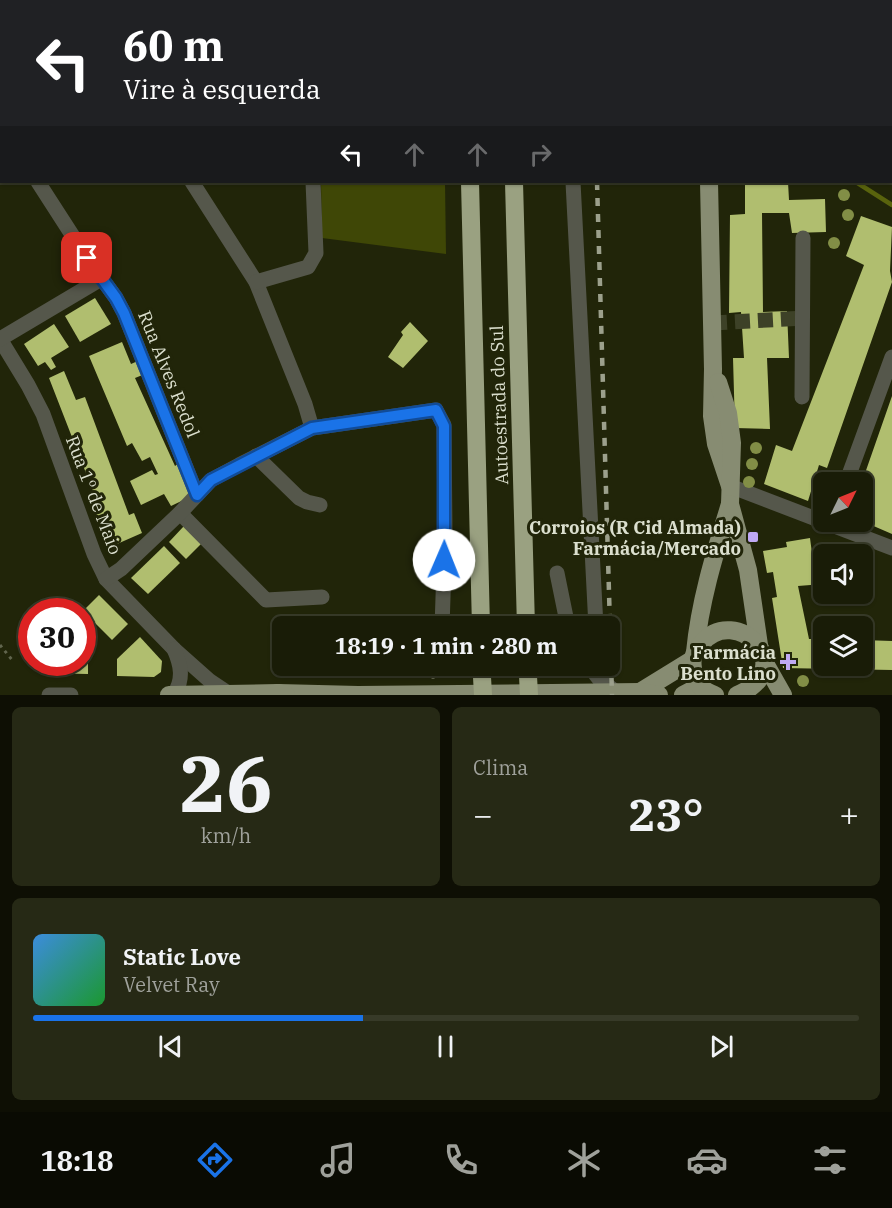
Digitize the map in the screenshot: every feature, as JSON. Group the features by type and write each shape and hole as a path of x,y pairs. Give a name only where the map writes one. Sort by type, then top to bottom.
{"highway":[{"name":"Autoestrada do Sul","path":"470,183 481,616"},
{"name":"Autoestrada do Sul","path":"514,183 526,616"},
{"path":"528,676 529,695"}],"main road":[{"path":"683,695 706,692 693,675 693,656 705,586 730,495 732,444 728,413 713,369 709,183"},
{"path":"730,495 748,570 759,645 766,665 783,695"},
{"path":"640,692 693,656 705,639 715,633 727,630 738,631 749,636 759,645"},
{"path":"737,695 756,684 766,665"},
{"path":"172,694 324,693 358,695 616,687 659,695"}],"street":[{"name":"Rua Alves Redol","path":"39,183 124,313 197,495"},
{"path":"193,183 256,282 305,404 312,428"},
{"path":"256,282 308,267 316,253 313,183"},
{"path":"573,183 595,616"},
{"path":"802,397 803,238"},
{"path":"0,339 101,279"},
{"name":"Rua 1º de Maio","path":"0,339 28,385 42,414 94,554 106,579 174,650 210,681 228,693"},
{"path":"850,472 892,357"},
{"path":"106,579 180,513 211,480 256,456 312,428 436,410 444,426 445,538 442,616"},
{"path":"256,456 299,498 320,505"},
{"path":"730,495 813,519"},
{"path":"180,513 266,600 322,597"},
{"path":"851,532 892,548"},
{"path":"557,573 566,616"},
{"path":"172,694 180,684 181,674 174,650"},
{"path":"597,676 616,687"},
{"path":"49,695 71,695"}],"path":[{"path":"0,645 13,661"},
{"path":"616,676 616,687"}],"green space":[{"path":"321,183 445,183 446,254 322,238"}],"building":[{"path":"745,183 788,183 789,200 825,199 826,232 792,233 789,213 762,213 763,312 787,311 789,358 767,358 770,429 735,428 733,358 744,358 741,312 729,313 730,215 745,214"},
{"path":"861,216 892,227 890,271 892,282 827,468 819,465 817,472 813,472 813,485 808,501 764,484 776,445 792,451 864,265 846,256"},
{"path":"95,298 111,324 80,342 65,316"},
{"path":"410,322 428,341 403,368 388,357 403,335 401,332"},
{"path":"54,324 69,347 51,358 56,367 51,370 45,362 38,366 24,344"},
{"path":"122,342 131,364 140,360 145,374 135,378 175,466 179,463 194,495 171,506 164,494 141,505 130,481 152,470 155,475 158,474 150,457 142,461 132,443 127,446 89,356"},
{"path":"64,371 76,400 85,397 129,515 134,513 142,533 117,544 112,532 105,535 93,506 98,504 49,378"},
{"path":"892,396 892,534 873,526 873,472 865,472"},
{"path":"184,526 201,544 186,559 169,542"},
{"path":"810,538 813,585 798,586 809,639 813,639 813,669 783,668 772,598 777,597 773,572 767,573 763,551 787,547 786,542"},
{"path":"164,546 180,563 148,594 131,578"},
{"path":"99,595 128,624 112,640 96,624 96,598"},
{"path":"140,637 162,661 161,672 154,677 117,676 117,659"},
{"path":"873,640 892,641 892,670 873,670"}],"waterway":[{"path":"858,183 892,205"}],"tunnel":[{"path":"712,323 803,318"}],"railway":[{"path":"597,183 612,695"}],"place":[{"name":"Corroios (R Cid Almada) Farmácia/Mercado","path":"753,537"},
{"name":"Farmácia Bento Lino","path":"788,662"}],"route":[{"path":"87,258 124,313 197,495 211,480 312,428 436,410 444,426 444,560"}]}
